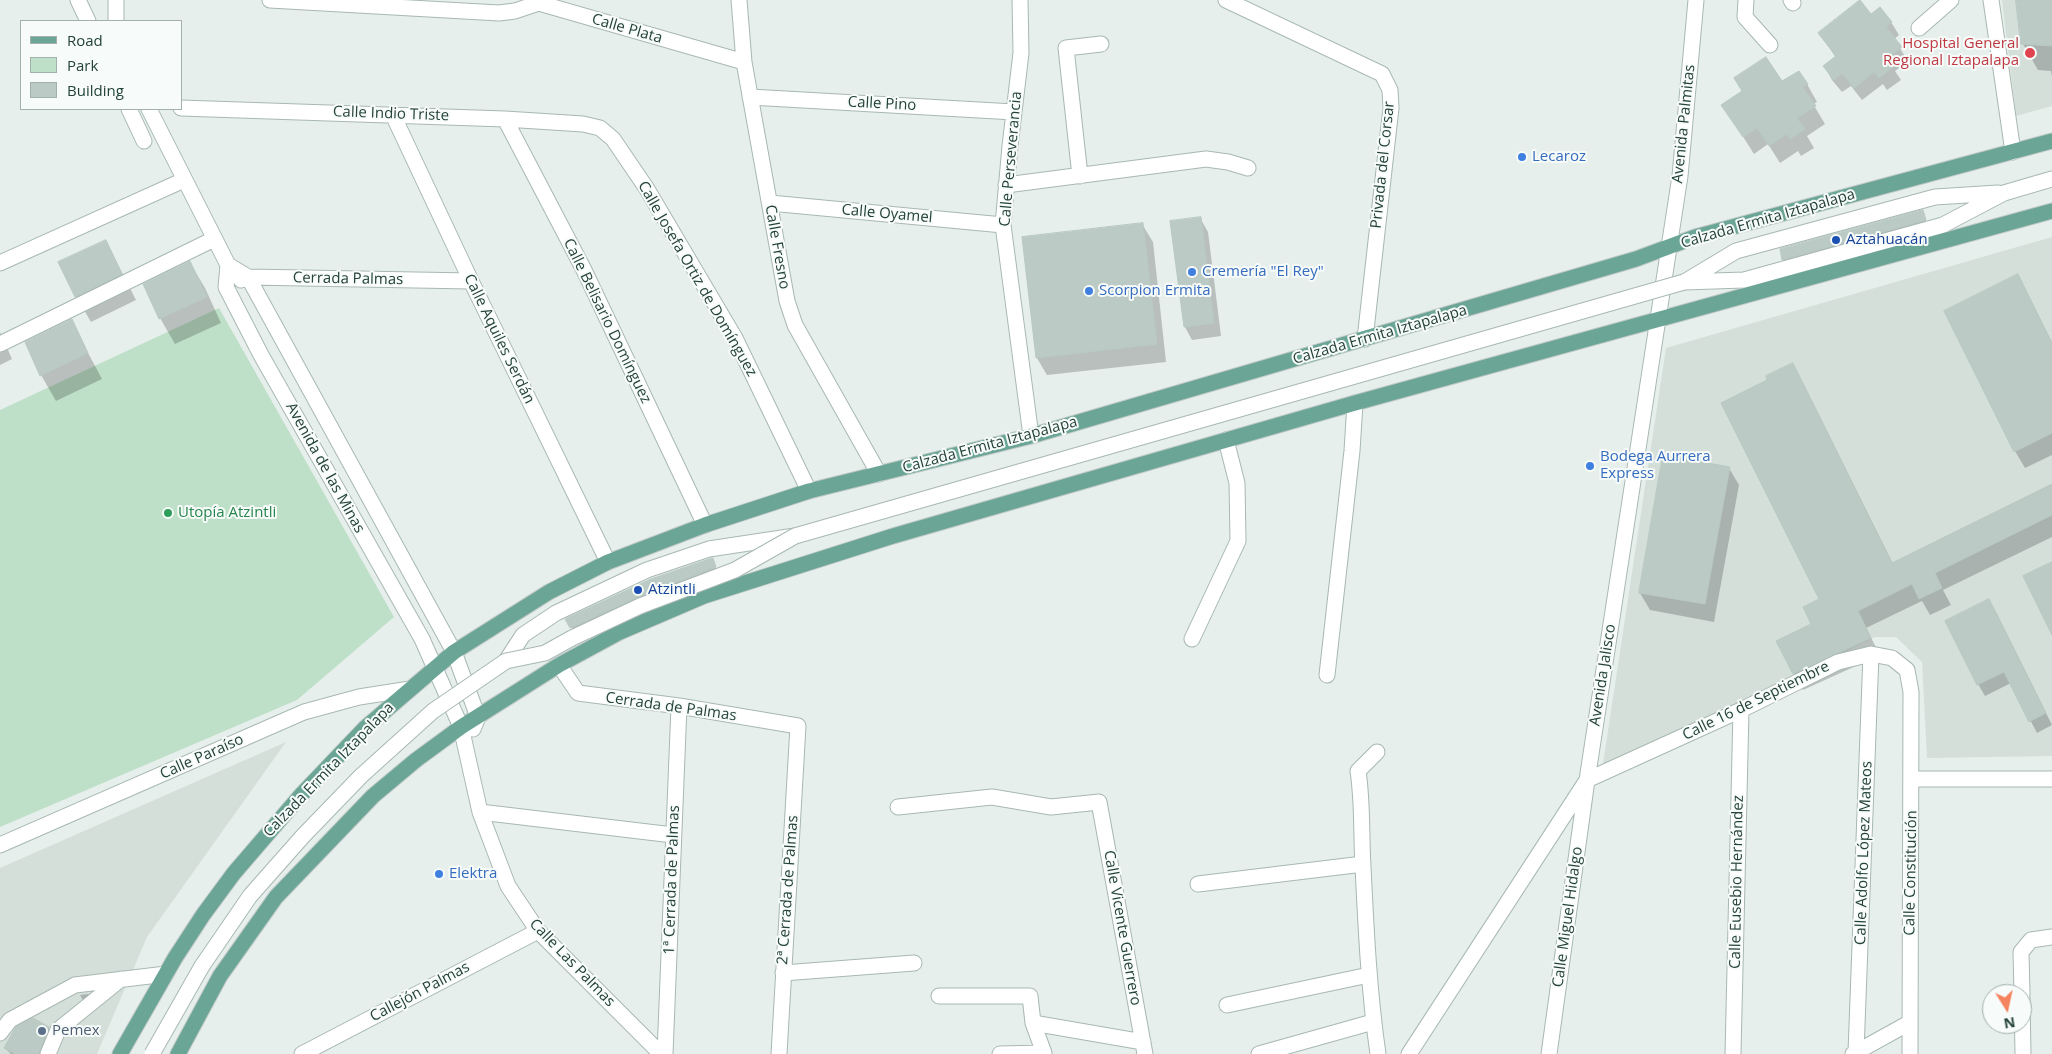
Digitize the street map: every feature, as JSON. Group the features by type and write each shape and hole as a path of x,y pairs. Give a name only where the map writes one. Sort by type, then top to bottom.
{"main road":[{"name":"Calzada Ermita Iztapalapa","path":"120,1054 166,974 203,915 234,873 267,832 365,728 454,652 549,592 608,562 706,525 809,491 1032,436 1365,339 1668,248 1695,237 2052,141"},
{"path":"178,1054 220,976 276,897 373,796 416,760 461,728 559,665 620,632 704,596 893,536 1354,403 2052,211"}],"street":[{"path":"78,0 88,20"},
{"path":"116,0 116,20"},
{"name":"Calle Plata","path":"270,0 499,13 540,2 744,62"},
{"name":"Calle Fresno","path":"739,0 744,62 787,301 794,325 879,474"},
{"name":"Calle Perseverancia","path":"1020,0 1021,53 1003,225 1032,436"},
{"name":"Privada del Corsar","path":"1226,0 1382,74 1390,90 1391,108 1365,339"},
{"name":"Avenida Palmitas","path":"1668,248 1680,176 1696,0"},
{"path":"1746,0 1745,17 1770,45"},
{"path":"1919,28 1950,0"},
{"path":"1991,0 2013,152"},
{"path":"1080,176 1066,48 1101,44"},
{"name":"Calle Pino","path":"750,97 1014,112"},
{"name":"Calle Indio Triste","path":"182,108 505,119 584,124 600,128"},
{"path":"128,110 144,141"},
{"path":"149,110 228,265 248,277"},
{"name":"Calle Aquiles Serdán","path":"393,115 471,281 608,562"},
{"name":"Calle Belisario Domínguez","path":"505,119 584,270 706,525"},
{"name":"Calle Josefa Ortiz de Domínguez","path":"600,128 613,139 647,189 735,338 809,491"},
{"path":"1006,185 1206,159 1228,162 1248,168"},
{"path":"152,1054 202,966 250,896 302,836 361,776 433,711 506,661 523,635 556,613 647,570 708,548 795,536 1684,282 1744,280 1943,226 2004,193 2052,179"},
{"path":"0,263 184,180"},
{"path":"1684,282 1736,251 1935,197 2004,193"},
{"name":"Calle Oyamel","path":"770,203 1003,225"},
{"path":"0,344 214,239"},
{"name":"Avenida Jalisco","path":"1409,1054 1587,780 1668,248"},
{"path":"226,287 228,265"},
{"name":"Cerrada Palmas","path":"226,287 248,277 471,281"},
{"name":"Avenida de las Minas","path":"248,277 454,652"},
{"name":"Avenida de las Minas","path":"226,287 261,355 422,639 435,668"},
{"path":"1327,675 1352,451 1354,403"},
{"path":"1192,639 1238,541 1237,483 1226,440"},
{"path":"506,661 545,653 640,606 735,570 795,536"},
{"path":"454,652 478,717 465,746"},
{"name":"Calle 16 de Septiembre","path":"1587,780 1741,710 1838,662 1871,654 1892,658 1907,670 1912,692"},
{"name":"Calle Adolfo López Mateos","path":"1855,1053 1871,654"},
{"name":"Cerrada de Palmas","path":"559,665 578,693 679,706 798,726"},
{"name":"Calle Las Palmas","path":"435,668 461,728 480,812 508,886 538,931 661,1054"},
{"name":"Calle Paraíso","path":"0,845 304,712 359,696 410,689"},
{"name":"Calle Constitución","path":"1910,1054 1912,692"},
{"name":"1ª Cerrada de Palmas","path":"665,1054 679,706"},
{"name":"Calle Eusebio Hernández","path":"1733,1054 1741,710"},
{"name":"2ª Cerrada de Palmas","path":"779,1054 782,973 798,726"},
{"path":"1378,752 1358,771 1362,801 1362,864 1369,975 1378,1054"},
{"path":"1912,778 2052,779"},
{"name":"Calle Miguel Hidalgo","path":"1549,1054 1587,780"},
{"name":"Calle Vicente Guerrero","path":"898,807 992,797 1051,807 1099,802 1144,1048"},
{"path":"480,812 673,835"},
{"path":"1198,884 1362,864"},
{"name":"Callejón Palmas","path":"302,1054 538,931"},
{"path":"2022,984 2021,952 2031,940 2052,937"},
{"path":"782,973 914,964"},
{"path":"0,1033 10,1020 76,985 166,974"},
{"path":"1227,1005 1369,975"},
{"path":"48,1054 58,1030 122,979"},
{"path":"940,996 1030,996 1033,1023 1044,1053 1000,1054"},
{"path":"1259,1054 1373,1022"},
{"path":"1033,1023 1144,1048"},
{"path":"1855,1053 1909,1023"},
{"path":"2023,1034 2023,1054"}],"shaded area":[{"name":"Hospital General Regional Iztapalapa","path":"2002,0 2052,0 2052,106 2016,116"},
{"path":"2052,237 2052,756 1927,758 1922,662 1896,637 1875,637 1734,705 1603,764 1666,348"},
{"path":"286,742 147,937 97,1054 0,1054 0,868"}],"green space":[{"name":"Utopía Atzintli","path":"219,308 394,617 297,700 0,827 0,410"}],"building":[{"path":"1860,0 1871,14 1880,7 1892,22 1886,27 1902,47 1888,58 1894,66 1879,78 1874,72 1854,88 1842,73 1834,80 1823,66 1836,56 1818,33"},
{"path":"2016,0 2052,0 2052,46 2021,44"},
{"path":"1766,57 1782,81 1799,71 1808,84 1803,87 1816,106 1797,118 1805,129 1790,139 1787,134 1769,146 1757,128 1743,137 1721,105 1742,91 1734,78"},
{"path":"1923,210 1926,220 1782,260 1780,249"},
{"name":"Cremería \"El Rey\"","path":"1201,217 1214,323 1184,327 1170,221"},
{"name":"Scorpion Ermita","path":"1143,223 1157,344 1036,358 1022,237"},
{"path":"106,240 122,274 75,297 58,262"},
{"path":"190,261 207,297 159,319 143,284"},
{"path":"2018,274 2052,343 2052,433 2014,452 1944,311"},
{"path":"72,319 88,353 40,376 25,342"},
{"path":"1793,363 1892,563 2052,484 2052,515 1935,573 1942,588 1919,599 1912,584 1858,611 1871,638 1793,674 1776,641 1811,624 1803,607 1819,599 1721,403 1767,380 1766,376"},
{"path":"1663,455 1730,467 1705,604 1639,593"},
{"path":"713,558 716,567 636,598 570,628 565,619 651,579"},
{"path":"2052,562 2052,635 2023,576"},
{"path":"1989,599 2046,713 2029,722 2004,672 1977,685 1945,621"},
{"path":"33,1018 49,1027 39,1054 15,1054 4,1048 16,1027"}],"place":[{"name":"Hospital General Regional Iztapalapa","path":"2030,53"},
{"name":"Lecaroz","path":"1522,157"},
{"name":"Aztahuacán","path":"1836,240"},
{"name":"Cremería \"El Rey\"","path":"1192,272"},
{"name":"Scorpion Ermita","path":"1089,291"},
{"name":"Bodega Aurrera Express","path":"1590,466"},
{"name":"Utopía Atzintli","path":"168,513"},
{"name":"Atzintli","path":"638,590"},
{"name":"Elektra","path":"439,874"},
{"name":"Pemex","path":"42,1031"}]}
